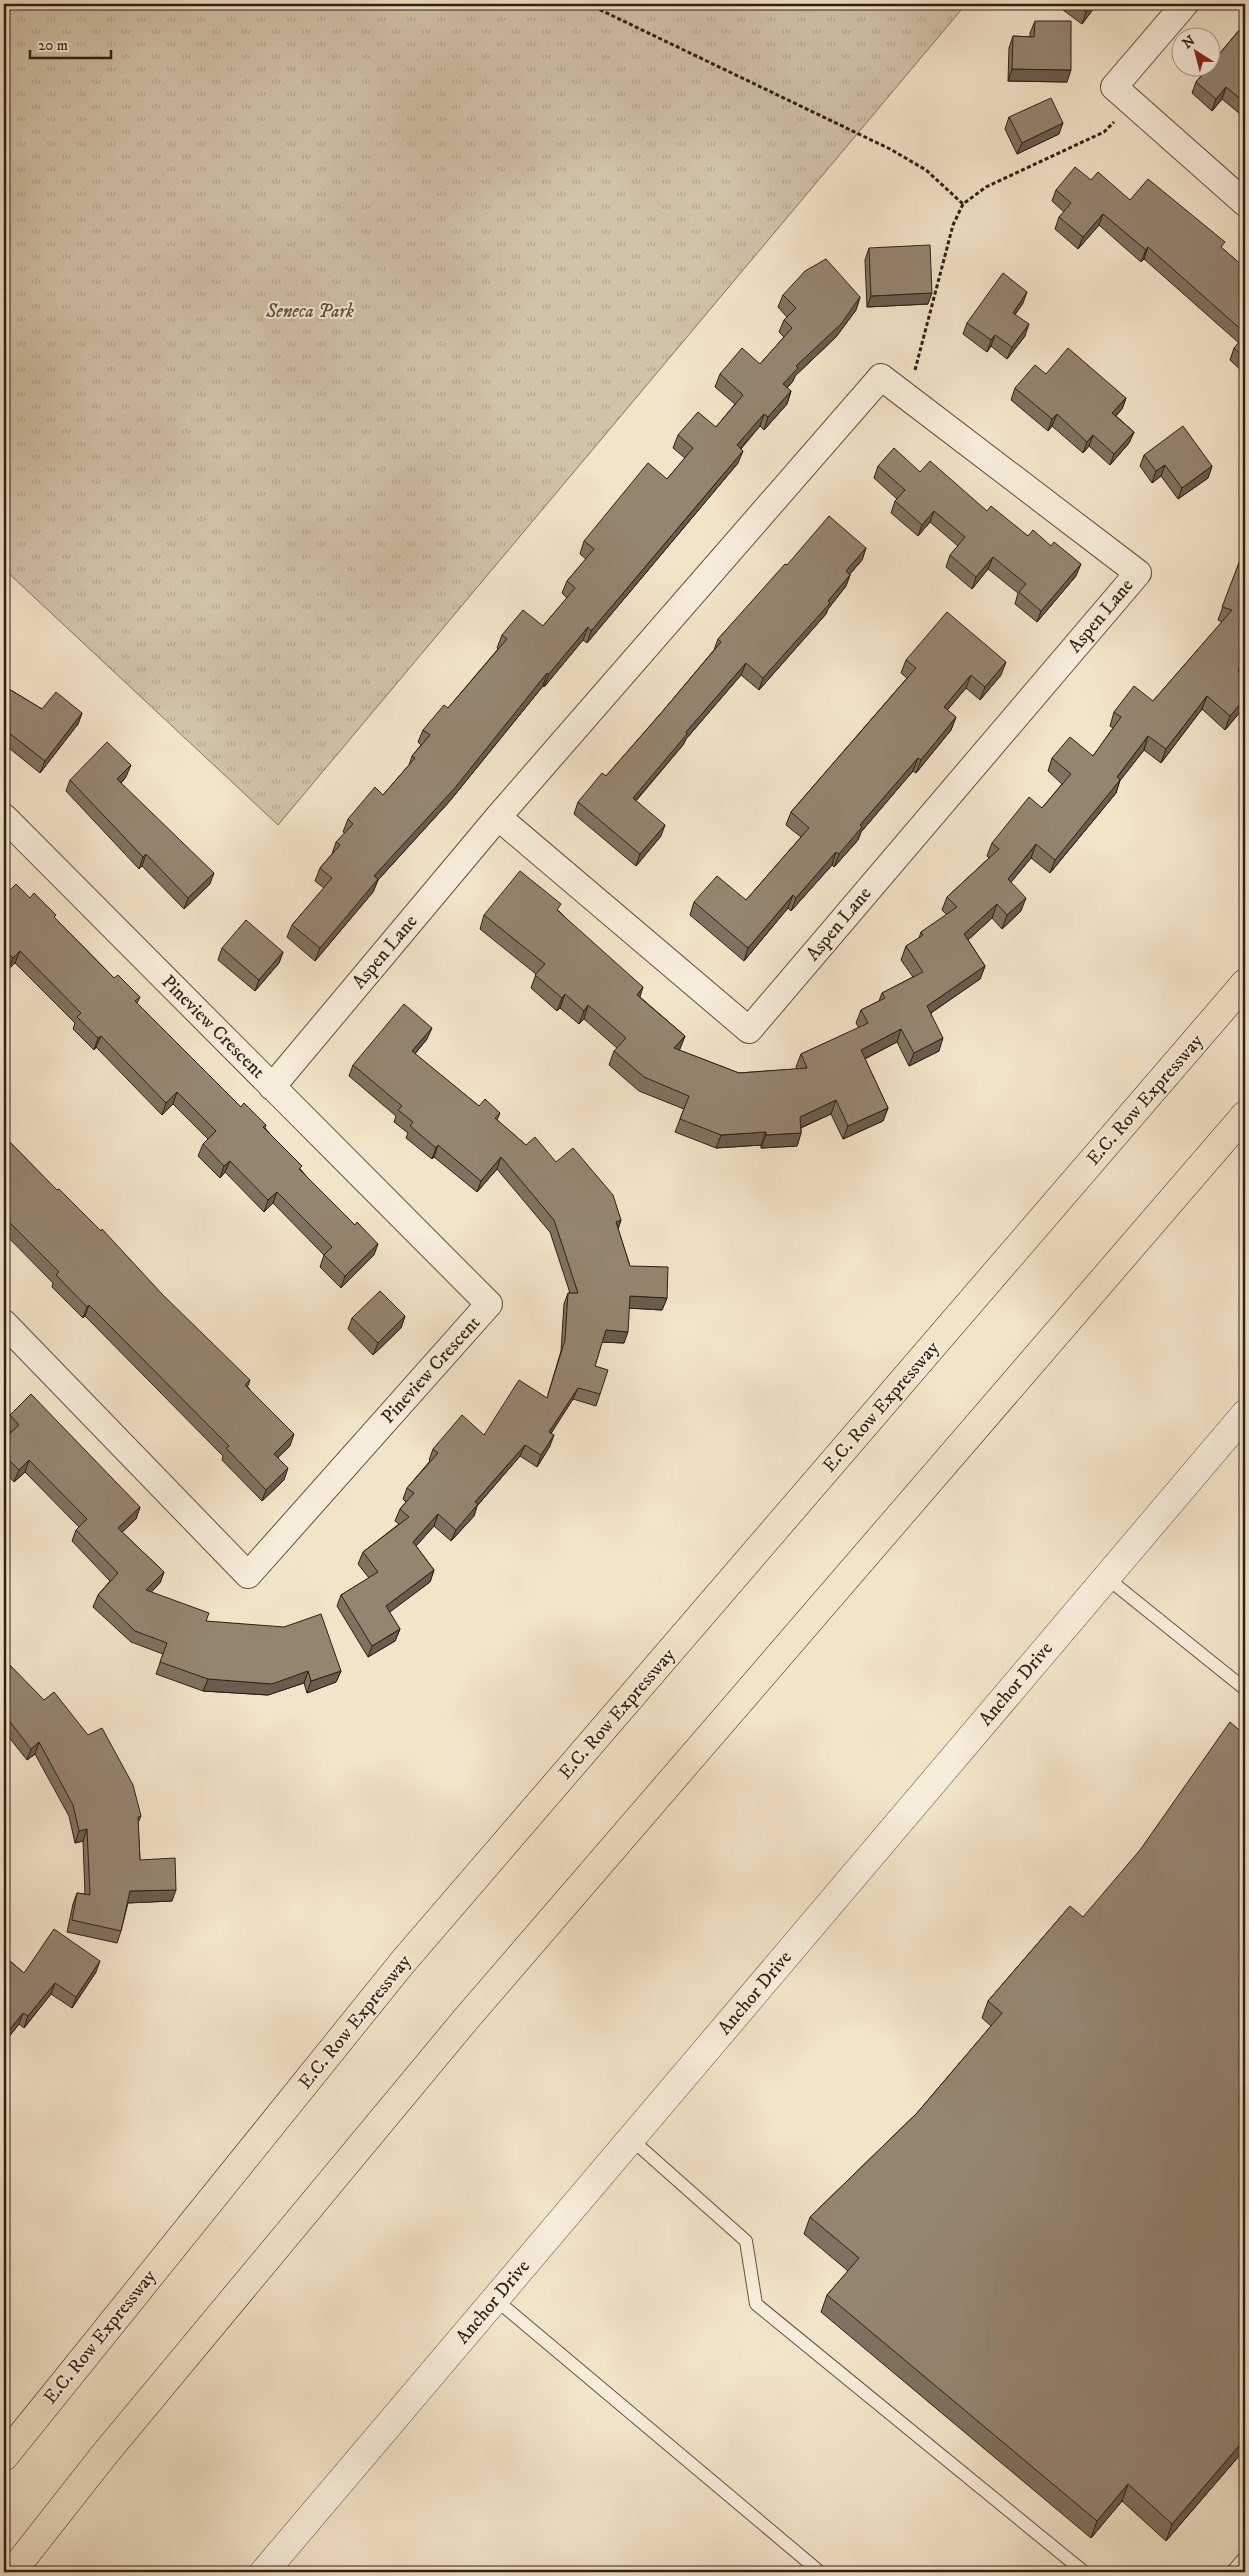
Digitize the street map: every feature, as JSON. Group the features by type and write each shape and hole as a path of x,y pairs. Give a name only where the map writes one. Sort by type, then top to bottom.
{"highway":[{"name":"E.C. Row Expressway","path":"4,2457 402,1963 1245,983"},
{"path":"12,2572 104,2455 466,2019 1245,1115"}],"street":[{"path":"1185,4 1114,87 1245,203"},
{"name":"Aspen Lane","path":"272,1087 498,817 881,377 1138,573 749,1030 498,817"},
{"name":"Pineview Crescent","path":"4,817 489,1304 248,1576 5,1328"},
{"name":"Anchor Drive","path":"264,2572 1245,1414"}],"lane":[{"path":"1107,1578 1245,1689"},
{"path":"631,2139 746,2241 756,2304 1084,2572"},
{"path":"495,2299 820,2572"},
{"path":"1232,2572 1245,2557"}],"path":[{"path":"588,4 890,149 926,170 963,204"},
{"path":"920,357 954,226 963,204 986,187 1104,132"}],"green space":[{"name":"Seneca Park","path":"11,4 966,4 278,825 4,569 4,17"}],"building":[{"path":"1075,4 1093,4 1086,12"},
{"path":"1035,21 1071,21 1071,70 1012,69 1013,36 1034,37"},
{"path":"1245,23 1245,103 1226,87 1216,99 1196,82 1199,78 1222,78 1222,51"},
{"path":"1051,98 1063,123 1022,143 1009,117"},
{"path":"1075,167 1091,180 1098,172 1130,200 1148,179 1225,242 1221,247 1245,268 1245,333 1148,247 1146,250 1103,214 1083,237 1059,217 1071,203 1056,190"},
{"path":"930,245 932,293 871,296 869,248"},
{"path":"826,259 860,297 841,324 796,366 798,368 783,384 791,391 768,417 764,414 737,445 743,451 591,631 588,627 549,674 547,673 454,789 374,876 378,879 320,948 292,925 332,878 320,868 340,845 336,842 353,824 348,819 375,787 383,795 415,758 412,756 430,735 423,730 444,705 448,708 507,639 502,635 523,610 543,626 575,588 567,581 594,549 584,541 648,463 667,479 693,448 678,435 698,412 716,427 743,395 720,374 742,348 760,364 792,328 784,320 796,308 783,295 805,271"},
{"path":"1003,273 1027,292 1013,313 1029,324 1012,347 995,335 991,340 967,323"},
{"path":"1245,335 1245,358 1234,348"},
{"path":"1068,348 1126,398 1112,413 1134,432 1114,454 1093,435 1087,442 1057,414 1052,419 1015,388 1035,365 1046,374"},
{"path":"1183,426 1212,466 1182,488 1165,465 1156,471 1144,455"},
{"path":"894,448 920,472 930,461 987,511 991,506 1028,536 1033,530 1051,546 1054,542 1081,564 1041,611 1019,592 1026,584 993,557 976,577 950,555 965,537 934,511 922,525 895,501 905,490 878,466"},
{"path":"829,516 866,548 846,571 850,575 828,601 830,603 763,678 746,663 686,732 687,734 633,798 665,825 640,854 578,802 602,773 606,776 721,642 718,639 785,564 787,565"},
{"path":"1245,547 1245,652 1238,671 1245,677 1245,698 1230,716 1207,696 1166,749 1148,736 1117,777 1120,780 1055,860 1036,844 1008,879 1026,898 1007,915 997,904 964,934 985,966 927,1006 943,1038 914,1053 901,1029 861,1050 888,1108 848,1126 836,1100 800,1117 801,1133 766,1135 766,1132 721,1135 680,1119 689,1096 644,1077 614,1051 626,1038 588,1005 584,1011 565,994 562,998 535,975 545,964 484,915 520,871 561,904 557,910 643,987 637,995 685,1036 674,1048 739,1073 807,1068 801,1054 868,1023 861,1010 885,998 882,993 923,972 906,946 923,935 921,932 957,907 947,897 999,849 992,843 1029,797 1042,808 1071,774 1052,758 1070,737 1093,756 1121,717 1114,712 1134,686 1153,701 1232,610 1222,607"},
{"path":"947,612 1006,662 985,687 971,675 944,707 956,717 921,760 918,758 860,825 862,827 839,854 836,852 796,898 793,895 748,948 694,902 717,876 746,900 809,828 791,812 916,668 906,660"},
{"path":"4,686 42,709 56,692 82,713 45,761 4,729"},
{"path":"107,742 131,765 117,779 214,873 188,898 146,854 143,857 70,780"},
{"path":"16,884 30,898 34,893 56,915 54,917 114,978 118,975 140,997 135,1001 241,1107 244,1103 266,1125 263,1127 302,1166 299,1169 355,1225 357,1222 378,1244 345,1276 324,1255 332,1247 277,1192 268,1200 230,1161 224,1166 203,1144 216,1131 177,1092 166,1103 101,1036 98,1038 77,1017 81,1013 20,951 13,958 4,949 4,925 7,921 4,918 4,896"},
{"path":"246,920 283,952 259,980 222,948"},
{"path":"404,1004 432,1028 412,1051 479,1106 485,1099 500,1113 495,1118 526,1145 535,1137 556,1162 573,1148 613,1195 621,1220 616,1222 630,1266 668,1267 667,1298 630,1296 628,1332 606,1330 595,1366 608,1370 600,1394 578,1388 549,1432 554,1435 541,1455 525,1445 475,1502 478,1504 456,1530 438,1514 413,1542 434,1570 386,1606 400,1629 372,1646 341,1595 378,1572 363,1552 409,1517 400,1509 414,1493 407,1488 438,1453 433,1449 462,1415 484,1435 519,1380 547,1398 565,1340 568,1293 578,1293 554,1220 501,1157 481,1181 438,1145 436,1148 410,1126 413,1122 398,1110 402,1106 353,1065"},
{"path":"4,1136 57,1190 59,1189 101,1231 102,1229 162,1294 250,1380 245,1385 294,1434 274,1454 288,1468 266,1490 226,1448 229,1446 89,1305 87,1307 56,1275 59,1272 4,1217"},
{"path":"380,1291 405,1316 378,1343 352,1318"},
{"path":"31,1394 140,1507 118,1528 164,1572 146,1590 209,1613 206,1621 284,1627 321,1614 341,1671 311,1681 308,1671 272,1684 208,1679 160,1662 167,1643 135,1631 98,1595 118,1573 76,1530 87,1519 29,1460 19,1470 4,1455 4,1439 19,1425 10,1415"},
{"path":"4,1659 44,1700 54,1692 88,1735 102,1728 133,1785 141,1816 138,1817 140,1860 175,1858 176,1890 130,1891 121,1931 72,1920 77,1893 90,1895 87,1829 79,1831 73,1805 39,1742 31,1749 4,1714"},
{"path":"1230,1722 1245,1735 1245,2439 1172,2524 1128,2484 1097,2521 827,2295 859,2258 810,2217 917,2113 1002,2013 988,2001 1070,1906 1083,1917 1140,1850"},
{"path":"54,1929 100,1961 76,1997 55,1983 28,2016 23,2013 4,2037 4,1956 24,1973"}]}
